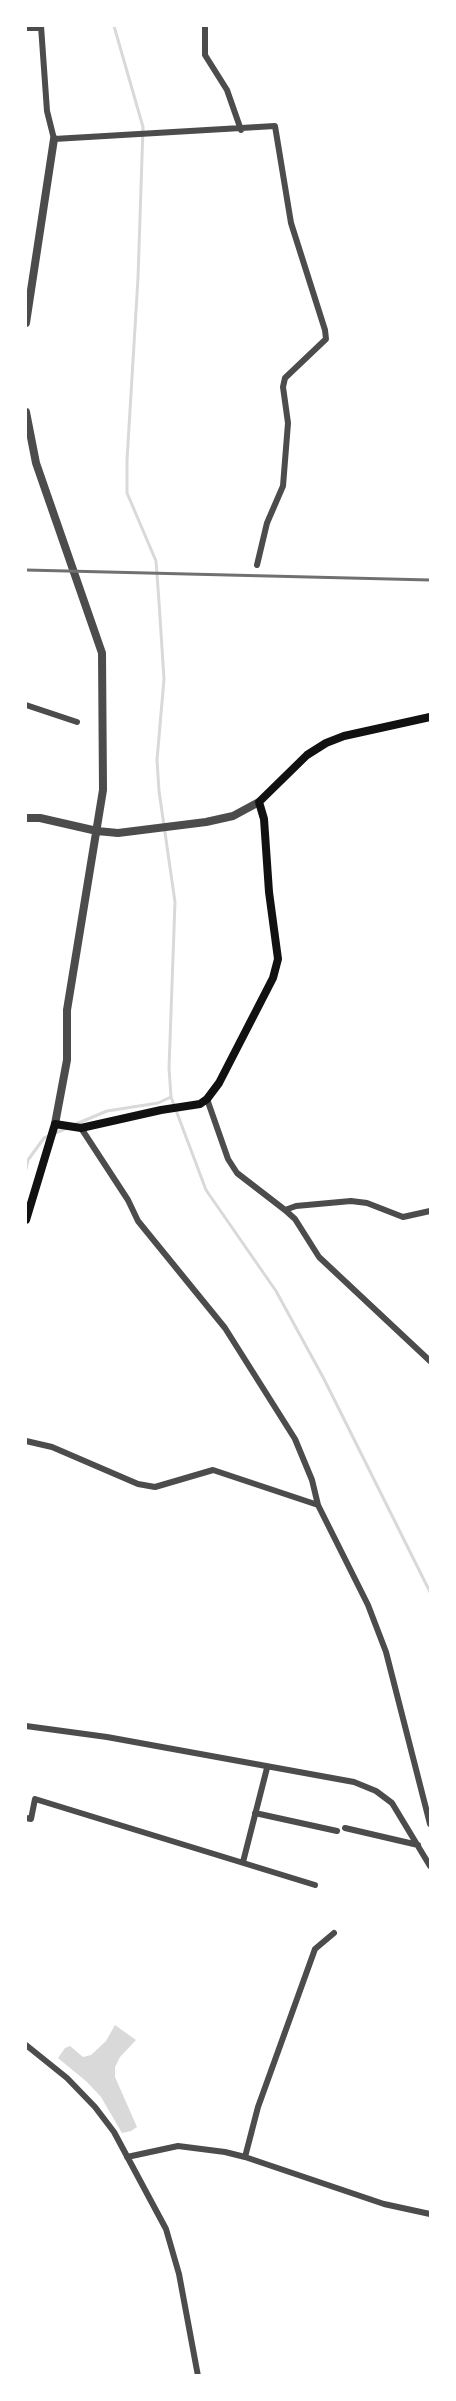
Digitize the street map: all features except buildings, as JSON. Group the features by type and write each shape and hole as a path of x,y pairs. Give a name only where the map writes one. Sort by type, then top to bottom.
{"main road":[{"path":"26,1220 55,1124 81,1128 161,1110 200,1104 207,1099 219,1083 273,978 278,959 269,892 264,819 259,802 307,755 326,743 344,736 430,717"}],"street":[{"path":"205,26 205,55 227,90 241,130"},
{"path":"26,28 41,27 47,111 54,139 26,322"},
{"path":"54,139 241,130 275,126 291,223 326,339 285,378 283,387 288,423 283,486 267,523 257,566"},
{"path":"26,412 36,464 102,653 103,790 69,998 67,1060 55,1124"},
{"path":"26,705 77,722"},
{"path":"26,818 40,818 97,831 142,831 233,816 259,802"},
{"path":"207,1099 228,1159 237,1173 295,1219 319,1257 430,1361"},
{"path":"81,1128 128,1200 138,1221 225,1328 295,1439 312,1480 318,1505 368,1605 386,1652 430,1824"},
{"path":"285,1210 296,1206 351,1201 367,1203 404,1217 430,1211"},
{"path":"26,1441 52,1447 138,1484 155,1487 213,1470 318,1505"},
{"path":"26,1726 106,1737 354,1782 376,1791 392,1803 430,1866"},
{"path":"243,1862 267,1768"},
{"path":"26,1818 31,1819 35,1799 315,1885"},
{"path":"255,1813 337,1831"},
{"path":"345,1828 418,1845"},
{"path":"245,2157 258,2107 315,1949 334,1934"},
{"path":"26,2046 68,2078 95,2107 114,2132 166,2229 179,2274 198,2376"},
{"path":"127,2157 178,2146 245,2157 384,2204 430,2214"}],"shaded area":[{"path":"115,2025 136,2040 120,2057 115,2067 115,2077 137,2127 122,2133 101,2097 58,2058 65,2048 70,2046 83,2057 91,2055 106,2041"}],"waterway":[{"path":"114,26 143,127 127,493 156,561 159,602 164,679 157,760 159,791 175,902 169,1068 171,1097 206,1190 276,1291 324,1379 430,1592"},
{"path":"76,1124 107,1111 158,1103 171,1097"},
{"path":"26,1169 28,1160 44,1138 67,1128"}],"railway":[{"path":"26,570 430,580"}]}
